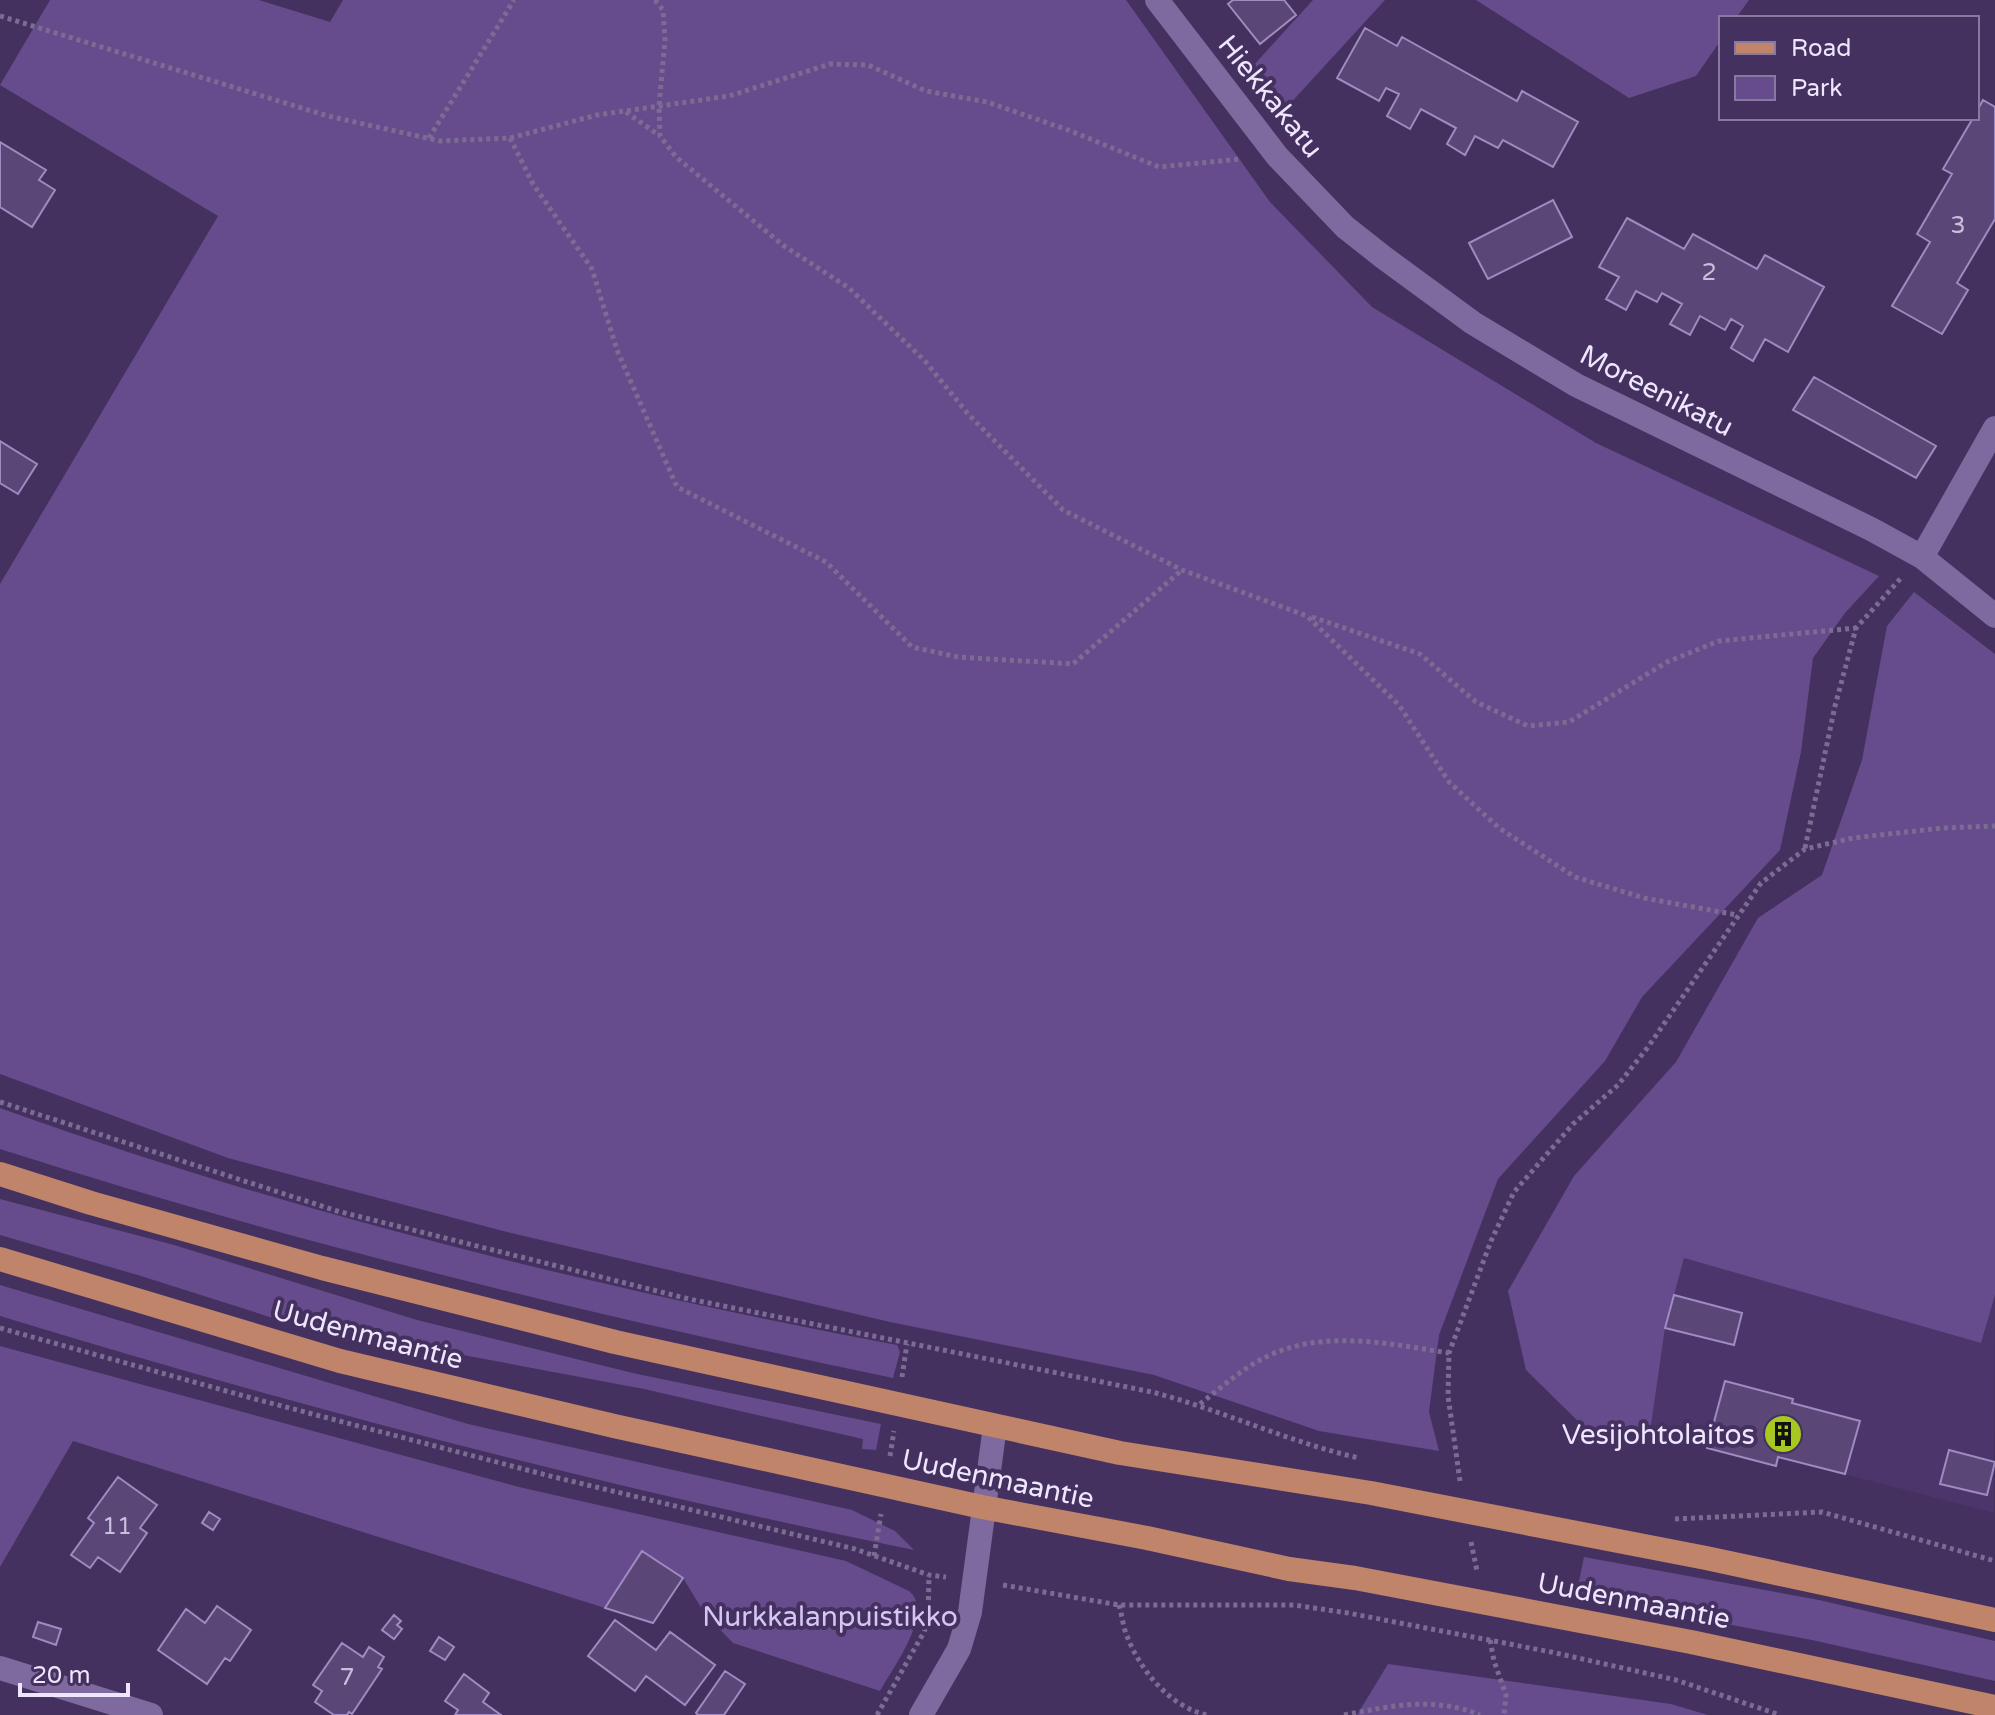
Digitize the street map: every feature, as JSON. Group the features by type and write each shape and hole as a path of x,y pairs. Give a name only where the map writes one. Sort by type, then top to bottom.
{"main road":[{"name":"Uudenmaantie","path":"0,1174 322,1268 615,1342 1120,1453 1371,1493 1706,1558 1995,1620"},
{"name":"Uudenmaantie","path":"0,1259 340,1361 614,1426 982,1507 1289,1569 1558,1615 1995,1707"}],"street":[{"name":"Hiekkakatu","path":"1157,0 1277,156 1310,191"},
{"name":"Moreenikatu","path":"1310,191 1345,227 1473,323 1576,385 1922,557 1995,616"},
{"path":"1922,557 1995,428"},
{"path":"921,1715 959,1649 970,1612 995,1426"},
{"path":"0,1668 151,1715"}],"path":[{"path":"429,138 514,0"},
{"path":"655,0 663,10 665,40 659,106 660,136"},
{"path":"0,16 315,112 440,141 510,138 597,115 729,96 830,64 868,65 926,91 987,102 1068,130 1159,167 1277,156"},
{"path":"625,111 660,136 676,157 784,246 849,288 925,361 968,414 1063,510 1182,570 1420,654 1476,702 1528,726 1569,722 1667,662 1719,641 1856,628"},
{"path":"510,138 533,184 592,269 617,350 677,487 826,562 912,647 958,657 1073,664 1182,570"},
{"path":"1805,849 1835,706 1856,628 1922,557"},
{"path":"1307,616 1399,705 1449,782 1499,828 1575,877 1644,898 1737,915"},
{"path":"1462,1491 1448,1396 1449,1353 1491,1241 1514,1192 1573,1124 1618,1085 1648,1047 1761,883 1805,849 1853,838 1942,828 1995,826"},
{"path":"0,1102 337,1211 689,1299 1200,1404 1327,1451 1364,1459"},
{"path":"0,1328 554,1477 855,1549 929,1575 1119,1605 1294,1605 1348,1613 1551,1652 1676,1680 1780,1715"},
{"path":"1200,1404 1236,1375 1272,1354 1311,1343 1358,1339 1449,1353"},
{"path":"874,1556 907,1343"},
{"path":"1674,1519 1822,1512 1995,1561"},
{"path":"1471,1537 1479,1584"},
{"path":"877,1715 924,1632 928,1621 929,1575"},
{"path":"1119,1605 1127,1636 1147,1672 1166,1694 1207,1715"},
{"path":"1488,1630 1494,1661 1506,1695 1504,1715"},
{"path":"1344,1715 1432,1703 1480,1715"}],"shaded area":[{"path":"1684,1258 1981,1343 1995,1295 1994,1513 1779,1457 1776,1466 1650,1432 1665,1328"}],"green space":[{"path":"50,0 259,0 330,22 343,0 1126,0 1270,202 1372,307 1596,443 1879,576 1845,613 1813,658 1801,752 1780,850 1642,997 1605,1061 1498,1179 1439,1335 1429,1412 1439,1451 1319,1431 1154,1375 890,1322 503,1231 228,1158 0,1074 0,584 218,216 0,85"},
{"path":"1313,0 1385,0 1287,107 1253,66"},
{"path":"1476,0 1749,0 1737,16 1719,16 1719,43 1696,76 1629,98"},
{"path":"1914,592 1995,654 1995,1295 1981,1343 1684,1258 1665,1328 1650,1432 1591,1434 1526,1370 1508,1291 1574,1176 1676,1062 1758,918 1822,875 1862,760 1887,626"},
{"path":"0,1108 219,1181 444,1244 670,1299 897,1345 900,1352 893,1378 555,1303 332,1246 110,1183 0,1149"},
{"path":"0,1199 174,1245 417,1320 637,1374 881,1424 876,1450 862,1449 863,1439 644,1389 415,1346 342,1340 0,1235"},
{"path":"0,1285 468,1424 852,1510 895,1531 914,1550 569,1473 226,1383 0,1316"},
{"name":"Nurkkalanpuistikko","path":"0,1346 519,1487 846,1561 909,1591 916,1600 915,1626 880,1691 733,1643 705,1614 683,1578 642,1552 605,1608 73,1441 0,1567"},
{"path":"1584,1557 1819,1600 1995,1641 1995,1681 1812,1640 1576,1596"},
{"path":"1388,1664 1671,1704 1708,1715 1357,1715"}],"building":[{"path":"1233,0 1284,0 1296,15 1260,44 1228,4"},
{"path":"1365,28 1397,46 1402,37 1517,101 1522,91 1578,122 1553,167 1503,140 1498,148 1475,136 1465,155 1447,144 1456,128 1421,109 1410,129 1387,116 1399,94 1386,88 1379,101 1337,78"},
{"path":"1983,100 1995,107 1995,219 1957,283 1968,290 1942,334 1892,306 1930,242 1917,234 1952,174 1943,169 1972,120 1979,120 1979,107"},
{"path":"0,142 46,170 39,180 55,190 32,227 0,207"},
{"path":"1553,200 1572,237 1488,279 1469,243"},
{"path":"1627,218 1684,249 1693,234 1757,269 1765,255 1824,287 1788,352 1765,339 1753,361 1731,348 1743,326 1731,319 1725,330 1700,316 1690,335 1670,324 1682,304 1662,293 1657,302 1636,291 1626,310 1606,299 1619,277 1599,267"},
{"path":"1814,377 1936,446 1916,478 1793,410"},
{"path":"0,441 37,464 18,494 0,483"},
{"path":"1674,1295 1742,1313 1734,1345 1665,1328"},
{"name":"Vesijohtolaitos","path":"1725,1381 1860,1421 1845,1474 1778,1457 1776,1466 1707,1448"},
{"path":"1949,1450 1995,1462 1987,1495 1940,1484"},
{"path":"118,1477 157,1505 140,1528 147,1533 120,1572 98,1557 90,1568 71,1555 94,1523 88,1518"},
{"path":"209,1512 220,1519 213,1530 202,1523"},
{"path":"642,1551 683,1578 653,1623 605,1608"},
{"path":"217,1606 251,1630 230,1661 225,1658 207,1684 158,1650 186,1609 205,1623"},
{"path":"394,1615 401,1621 397,1625 402,1629 394,1639 382,1630"},
{"path":"615,1620 656,1650 670,1632 715,1665 685,1705 646,1676 635,1691 588,1656"},
{"path":"38,1622 61,1629 56,1645 33,1637"},
{"path":"439,1637 454,1647 445,1660 430,1651"},
{"path":"342,1643 363,1657 369,1647 384,1657 378,1667 382,1669 352,1714 334,1715 315,1702 322,1691 313,1685"},
{"path":"725,1671 745,1684 724,1715 698,1715 696,1713"},
{"path":"464,1674 489,1693 483,1702 501,1715 455,1715 458,1710 445,1701"}],"place":[{"name":"Vesijohtolaitos","path":"1783,1434"}]}
